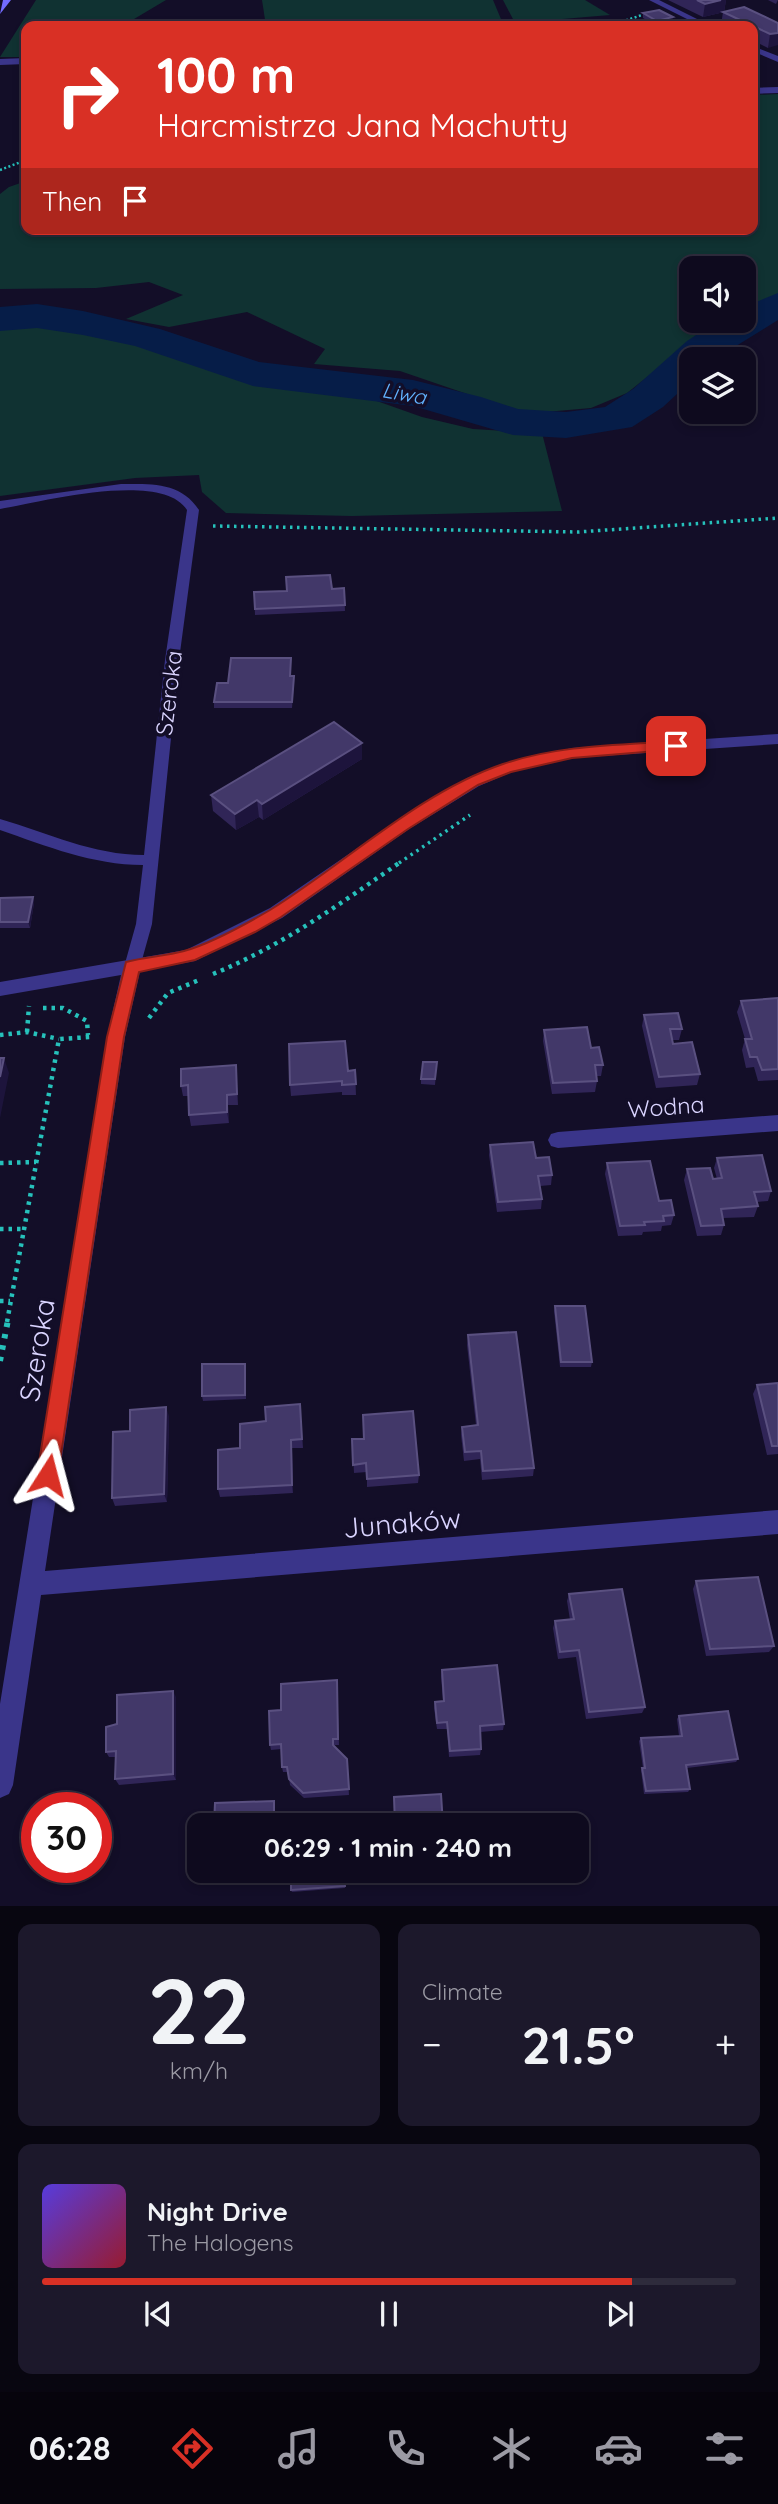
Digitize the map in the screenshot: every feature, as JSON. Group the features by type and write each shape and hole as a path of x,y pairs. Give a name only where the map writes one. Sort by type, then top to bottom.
{"main road":[{"path":"0,12 7,0"}],"street":[{"path":"653,0 697,21"},
{"path":"758,51 778,59"},
{"path":"0,62 21,61"},
{"path":"758,91 778,90"},
{"path":"0,989 189,956 276,913 415,818 473,782 508,768 572,753 778,740"},
{"name":"Szeroka","path":"0,1784 116,1037 132,967"},
{"name":"Wodna","path":"558,1140 778,1123"},
{"name":"Junaków","path":"31,1584 778,1522"}],"lane":[{"path":"0,505 108,489 148,486 185,498 193,510 192,526"},
{"name":"Szeroka","path":"132,967 144,924 172,660 192,526"},
{"path":"0,824 63,846 122,860 150,860"}],"path":[{"path":"0,170 21,162"},
{"path":"192,526 578,532 778,518"},
{"path":"0,1035 27,1032 59,1039 139,1035 152,1012 168,993 263,953 480,808"},
{"path":"19,1010 64,1008 87,1021 88,1037"},
{"path":"0,1361 59,1039"},
{"path":"0,1163 36,1162"},
{"path":"0,1230 24,1229"},
{"path":"0,1301 10,1301"}],"green space":[{"path":"36,0 166,0 131,21 23,21"},
{"path":"262,0 493,0 502,21 265,21"},
{"path":"503,0 585,0 610,15 539,21 514,21"},
{"path":"21,24 21,57 0,57"},
{"path":"778,94 778,294 756,304 756,256 679,256 679,333 703,333 685,347 679,347 679,352 627,393 591,408 534,413 508,408 400,371 314,364 325,349 247,312 169,327 126,319 183,295 149,282 96,288 0,289 0,194 21,183 21,235 758,235 758,95"},
{"path":"30,321 96,330 213,366 242,380 374,400 422,417 473,429 542,433 562,511 352,516 226,513 202,492 199,475 135,478 0,496 0,327"}],"building":[{"path":"697,0 721,0 705,4"},
{"path":"744,7 778,23 778,33 770,34 758,28 758,21 742,21 723,12"},
{"path":"659,10 673,17 657,21 643,13"},
{"path":"330,575 332,589 344,588 345,605 255,609 254,592 287,591 286,577"},
{"path":"231,658 291,658 290,676 294,676 292,702 214,702 217,683 228,683"},
{"path":"334,722 362,743 262,804 257,800 235,814 211,795"},
{"path":"33,897 28,922 0,922 0,898"},
{"path":"778,998 778,1069 762,1070 757,1057 750,1057 745,1039 752,1039 741,1001"},
{"path":"678,1013 682,1029 670,1029 673,1044 692,1042 700,1074 659,1077 644,1015"},
{"path":"587,1027 591,1048 599,1047 603,1065 595,1065 597,1081 553,1083 544,1030"},
{"path":"345,1041 348,1071 355,1070 356,1084 342,1085 342,1081 290,1085 289,1044"},
{"path":"0,1058 4,1058 0,1077"},
{"path":"423,1062 437,1062 435,1079 421,1079"},
{"path":"236,1065 237,1094 227,1095 227,1112 189,1115 188,1085 181,1086 181,1069"},
{"path":"533,1142 536,1158 549,1157 552,1175 538,1176 542,1199 498,1202 490,1145"},
{"path":"762,1155 771,1191 754,1192 758,1206 721,1209 724,1225 701,1226 687,1169 710,1168 713,1179 722,1178 717,1158"},
{"path":"650,1161 659,1201 671,1200 674,1215 663,1216 664,1221 644,1222 645,1225 620,1226 607,1163"},
{"path":"555,1306 585,1306 592,1362 561,1362"},
{"path":"516,1332 534,1468 483,1471 481,1451 465,1452 462,1427 478,1425 468,1335"},
{"path":"202,1364 245,1364 245,1395 202,1396"},
{"path":"778,1383 778,1446 772,1446 757,1385"},
{"path":"300,1404 302,1439 291,1440 292,1485 218,1489 218,1450 240,1448 240,1424 266,1421 265,1407"},
{"path":"166,1407 164,1494 112,1498 113,1432 130,1431 130,1410"},
{"path":"413,1411 419,1475 367,1479 366,1463 353,1465 352,1439 364,1439 363,1415"},
{"path":"758,1577 774,1646 710,1649 696,1581"},
{"path":"622,1589 645,1707 589,1712 579,1650 560,1652 555,1621 574,1619 569,1594"},
{"path":"497,1665 504,1724 480,1726 481,1749 450,1751 447,1722 437,1723 435,1702 444,1701 442,1670"},
{"path":"337,1680 338,1739 333,1739 333,1745 347,1759 349,1789 303,1793 289,1779 287,1767 282,1767 281,1744 270,1745 269,1711 281,1710 281,1684"},
{"path":"173,1691 173,1774 115,1779 116,1751 106,1752 106,1727 117,1724 117,1695"},
{"path":"728,1711 738,1759 686,1765 690,1789 646,1791 641,1738 682,1736 679,1716"},
{"path":"441,1794 442,1813 395,1813 394,1797"},
{"path":"274,1801 274,1813 215,1813 215,1803"},
{"path":"291,1883 345,1883 345,1886 291,1890"}],"waterway":[{"name":"Liwa","path":"0,319 37,316 83,323 146,337 253,374 413,393 466,406 513,422 566,425 617,418 648,398 701,350 734,328 778,305"}],"route":[{"path":"48,1475 116,1037 132,967 189,956 276,913 403,825 473,782 534,760 572,753 676,746"}]}
